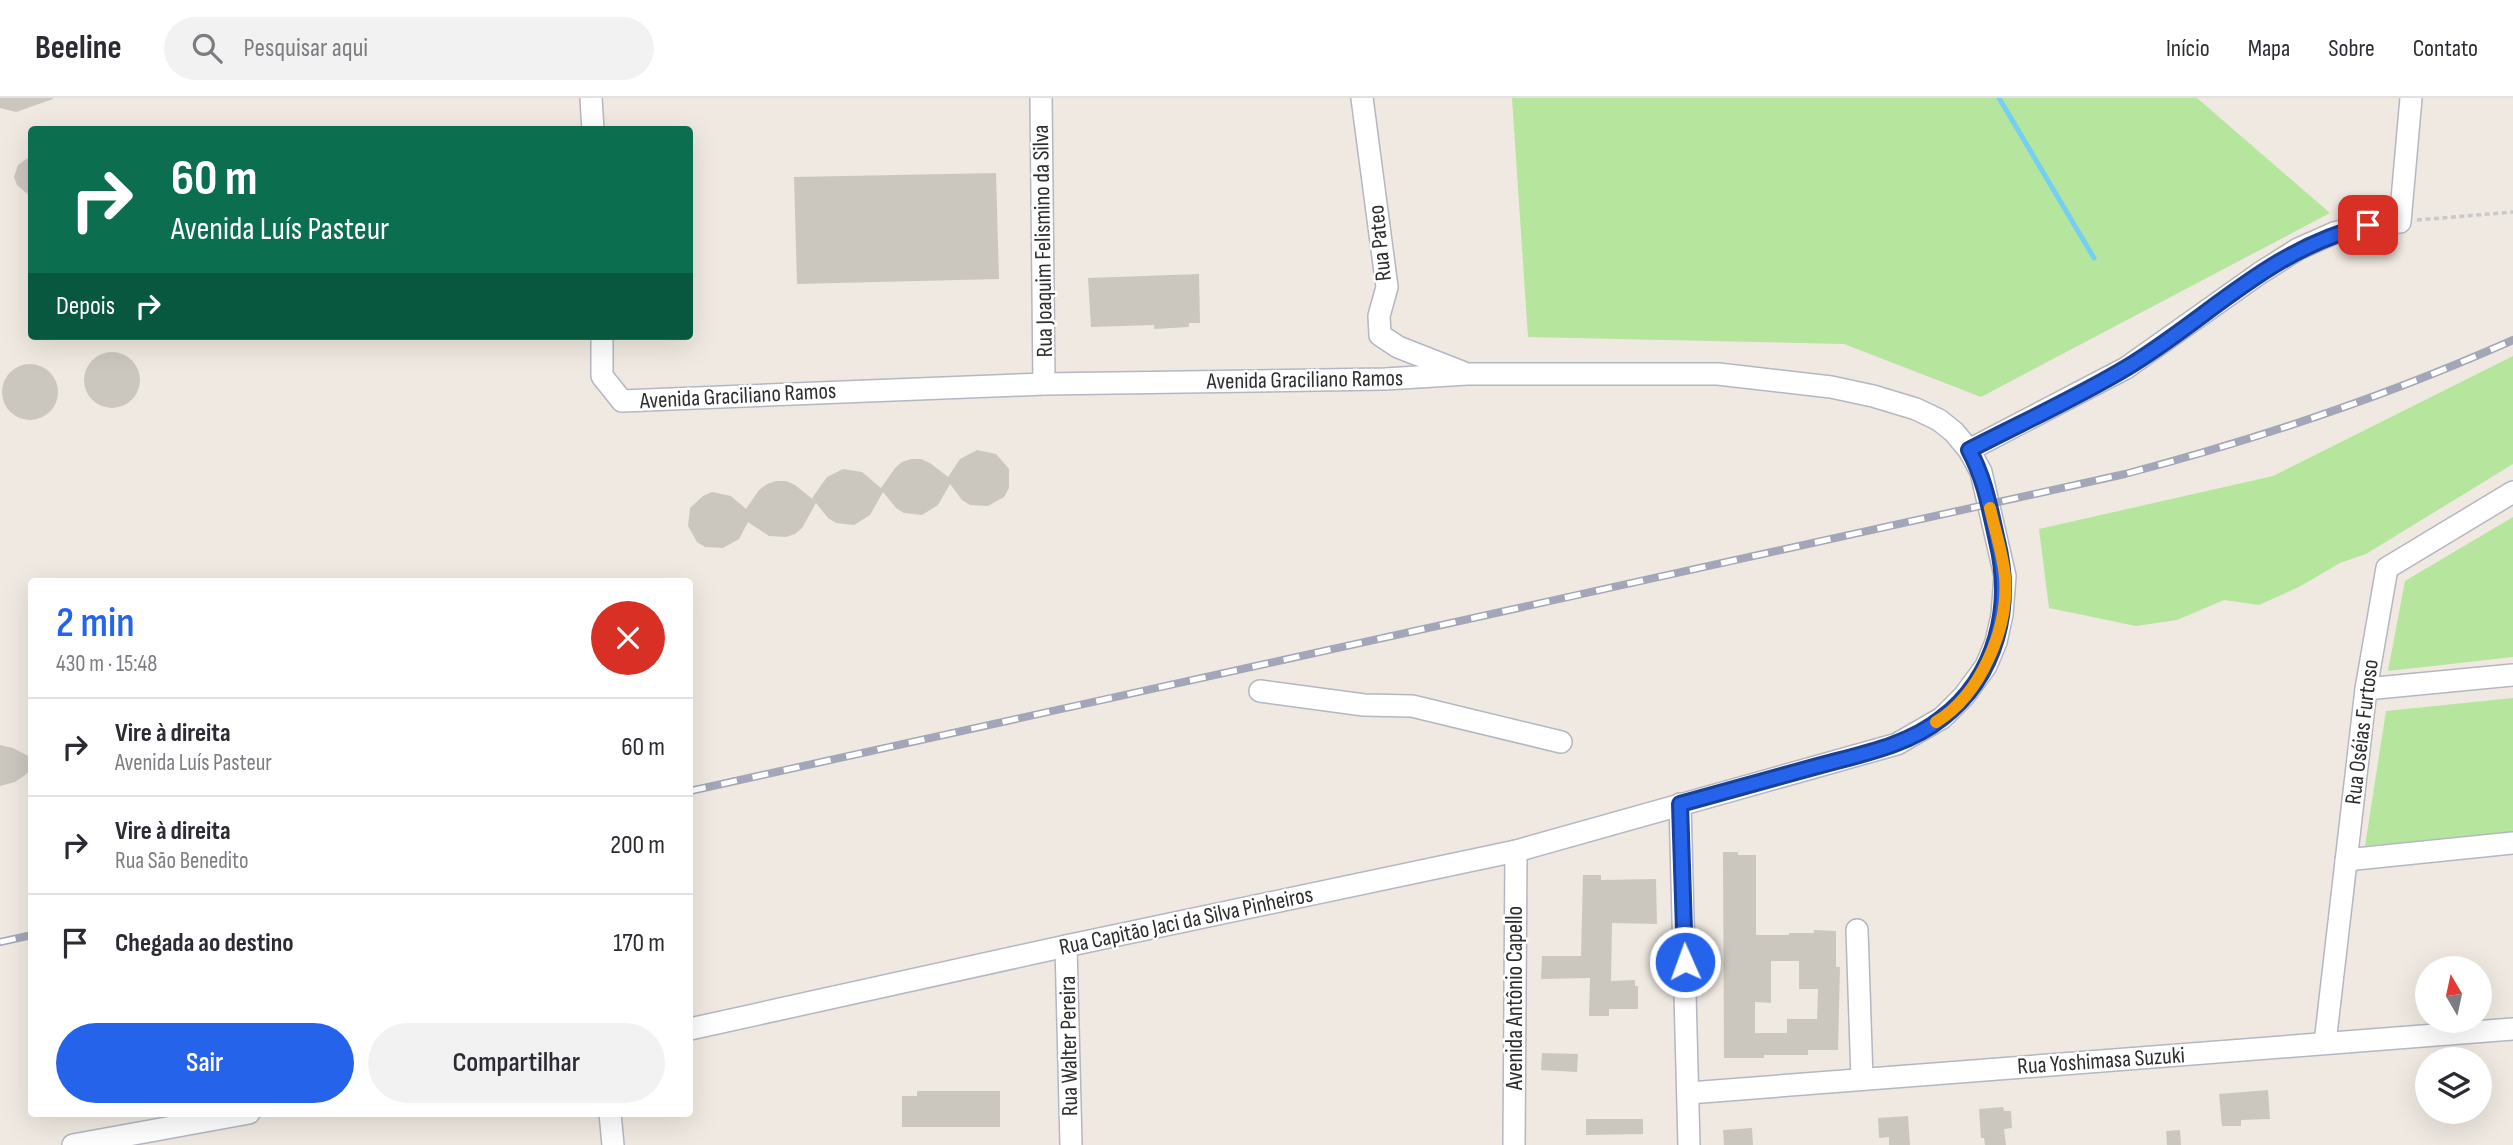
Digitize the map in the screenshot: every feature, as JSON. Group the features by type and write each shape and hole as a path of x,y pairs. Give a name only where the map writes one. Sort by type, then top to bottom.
{"street":[{"path":"591,98 593,126"},
{"name":"Rua Joaquim Felismino da Silva","path":"1041,98 1044,384"},
{"name":"Rua Pateo","path":"1362,98 1387,286 1379,316 1380,335 1398,347 1467,374"},
{"path":"1969,450 2126,368 2298,249 2334,233 2368,225 2400,222 2411,98"},
{"name":"Avenida Graciliano Ramos","path":"602,340 602,376 621,401 1044,384 1385,379 1467,374 1718,374 1831,387 1916,409 1939,420 1954,432 1969,450 1981,472 2001,557 2005,598 1996,642 1986,666 1964,696 1942,718 1897,744 1680,804"},
{"name":"Rua Oséias Furtoso","path":"2325,1044 2366,689 2387,568 2513,492"},
{"path":"2366,689 2513,675"},
{"path":"1260,691 1364,705 1412,706 1561,742"},
{"path":"1680,804 1689,1145"},
{"name":"Rua Capitão Jaci da Silva Pinheiros","path":"693,1028 1516,851 1680,804"},
{"path":"2346,860 2513,844"},
{"name":"Avenida Antônio Capello","path":"1514,1145 1516,851"},
{"path":"1857,930 1862,1079"},
{"name":"Rua Walter Pereira","path":"1066,946 1071,1145"},
{"name":"Rua Yoshimasa Suzuki","path":"1689,1093 2513,1029"},
{"path":"74,1145 227,1117"},
{"path":"610,1117 613,1145"}],"path":[{"path":"2400,222 2513,212"}],"green space":[{"path":"1512,98 2197,98 2330,213 1981,397 1844,344 1528,337"},
{"path":"2513,356 2513,464 2366,554 2340,563 2299,587 2259,605 2224,600 2177,620 2136,626 2049,608 2039,529 2273,476"},
{"path":"2513,517 2513,657 2388,671 2405,581"},
{"path":"2513,698 2513,832 2365,846 2386,711"}],"building":[{"path":"0,98 53,99 16,112 0,108"},
{"path":"28,158 28,195 17,185 14,177 18,165"},
{"path":"996,173 999,279 797,284 794,177"},
{"path":"1199,274 1200,323 1189,323 1189,327 1154,329 1154,325 1091,327 1088,278"},
{"path":"106,352 118,352 128,356 136,364 140,380 136,396 128,404 118,408 106,408 96,404 88,396 84,386 84,374 88,364 96,356"},
{"path":"24,364 36,364 46,368 54,376 58,392 54,408 46,416 36,420 24,420 14,416 6,408 2,398 2,386 6,376 14,368"},
{"path":"977,450 996,454 1009,469 1009,488 1004,497 988,506 970,505 962,500 950,484 938,505 922,515 904,513 896,508 883,492 870,515 854,525 836,523 828,518 816,503 802,528 795,534 786,537 769,536 748,522 739,539 723,548 705,547 697,542 688,526 690,508 712,492 731,496 746,509 759,490 767,484 786,481 815,501 812,498 827,477 843,469 862,472 881,488 902,462 921,459 948,477 960,459"},
{"path":"0,745 28,756 28,773 15,782 0,786"},
{"path":"1723,852 1738,852 1738,855 1756,855 1756,935 1836,931 1836,967 1840,967 1838,1050 1808,1050 1808,1055 1724,1058","holes":["1771,961 1799,961 1799,989 1818,989 1817,1019 1787,1019 1787,1033 1755,1033 1755,1002 1771,1003"]},
{"path":"1583,875 1601,875 1601,880 1656,879 1657,924 1612,923 1611,981 1635,980 1635,986 1638,986 1638,1009 1609,1009 1609,1016 1589,1016 1590,978 1541,979 1542,956 1581,956"},
{"path":"1542,1053 1578,1054 1577,1072 1541,1070"},
{"path":"2268,1090 2270,1119 2241,1120 2241,1126 2222,1126 2219,1094"},
{"path":"917,1091 1000,1091 1000,1127 902,1127 902,1096 917,1096"},
{"path":"2003,1107 2004,1111 2011,1111 2012,1128 2004,1129 2006,1145 1985,1145 1984,1138 1981,1138 1979,1109"},
{"path":"1908,1116 1910,1145 1889,1145 1889,1137 1879,1138 1878,1118"},
{"path":"1586,1119 1643,1119 1643,1134 1586,1135"},
{"path":"1752,1128 1753,1145 1724,1145 1723,1130"},
{"path":"2180,1130 2181,1145 2167,1145 2166,1131"}],"waterway":[{"path":"1999,98 2094,258"}],"railway":[{"path":"693,790 2125,474 2322,415 2418,380 2513,340"},
{"path":"0,942 28,936"}],"slow traffic":[{"path":"1936,722 1964,696 1986,666 1996,642 2005,598 2005,576 1990,508"}],"route":[{"path":"1685,962 1680,804 1897,744 1942,718 1964,696 1986,666 1996,642 2002,615 2005,576 1981,472 1969,450 2126,368 2298,249 2334,233 2368,225"}]}
